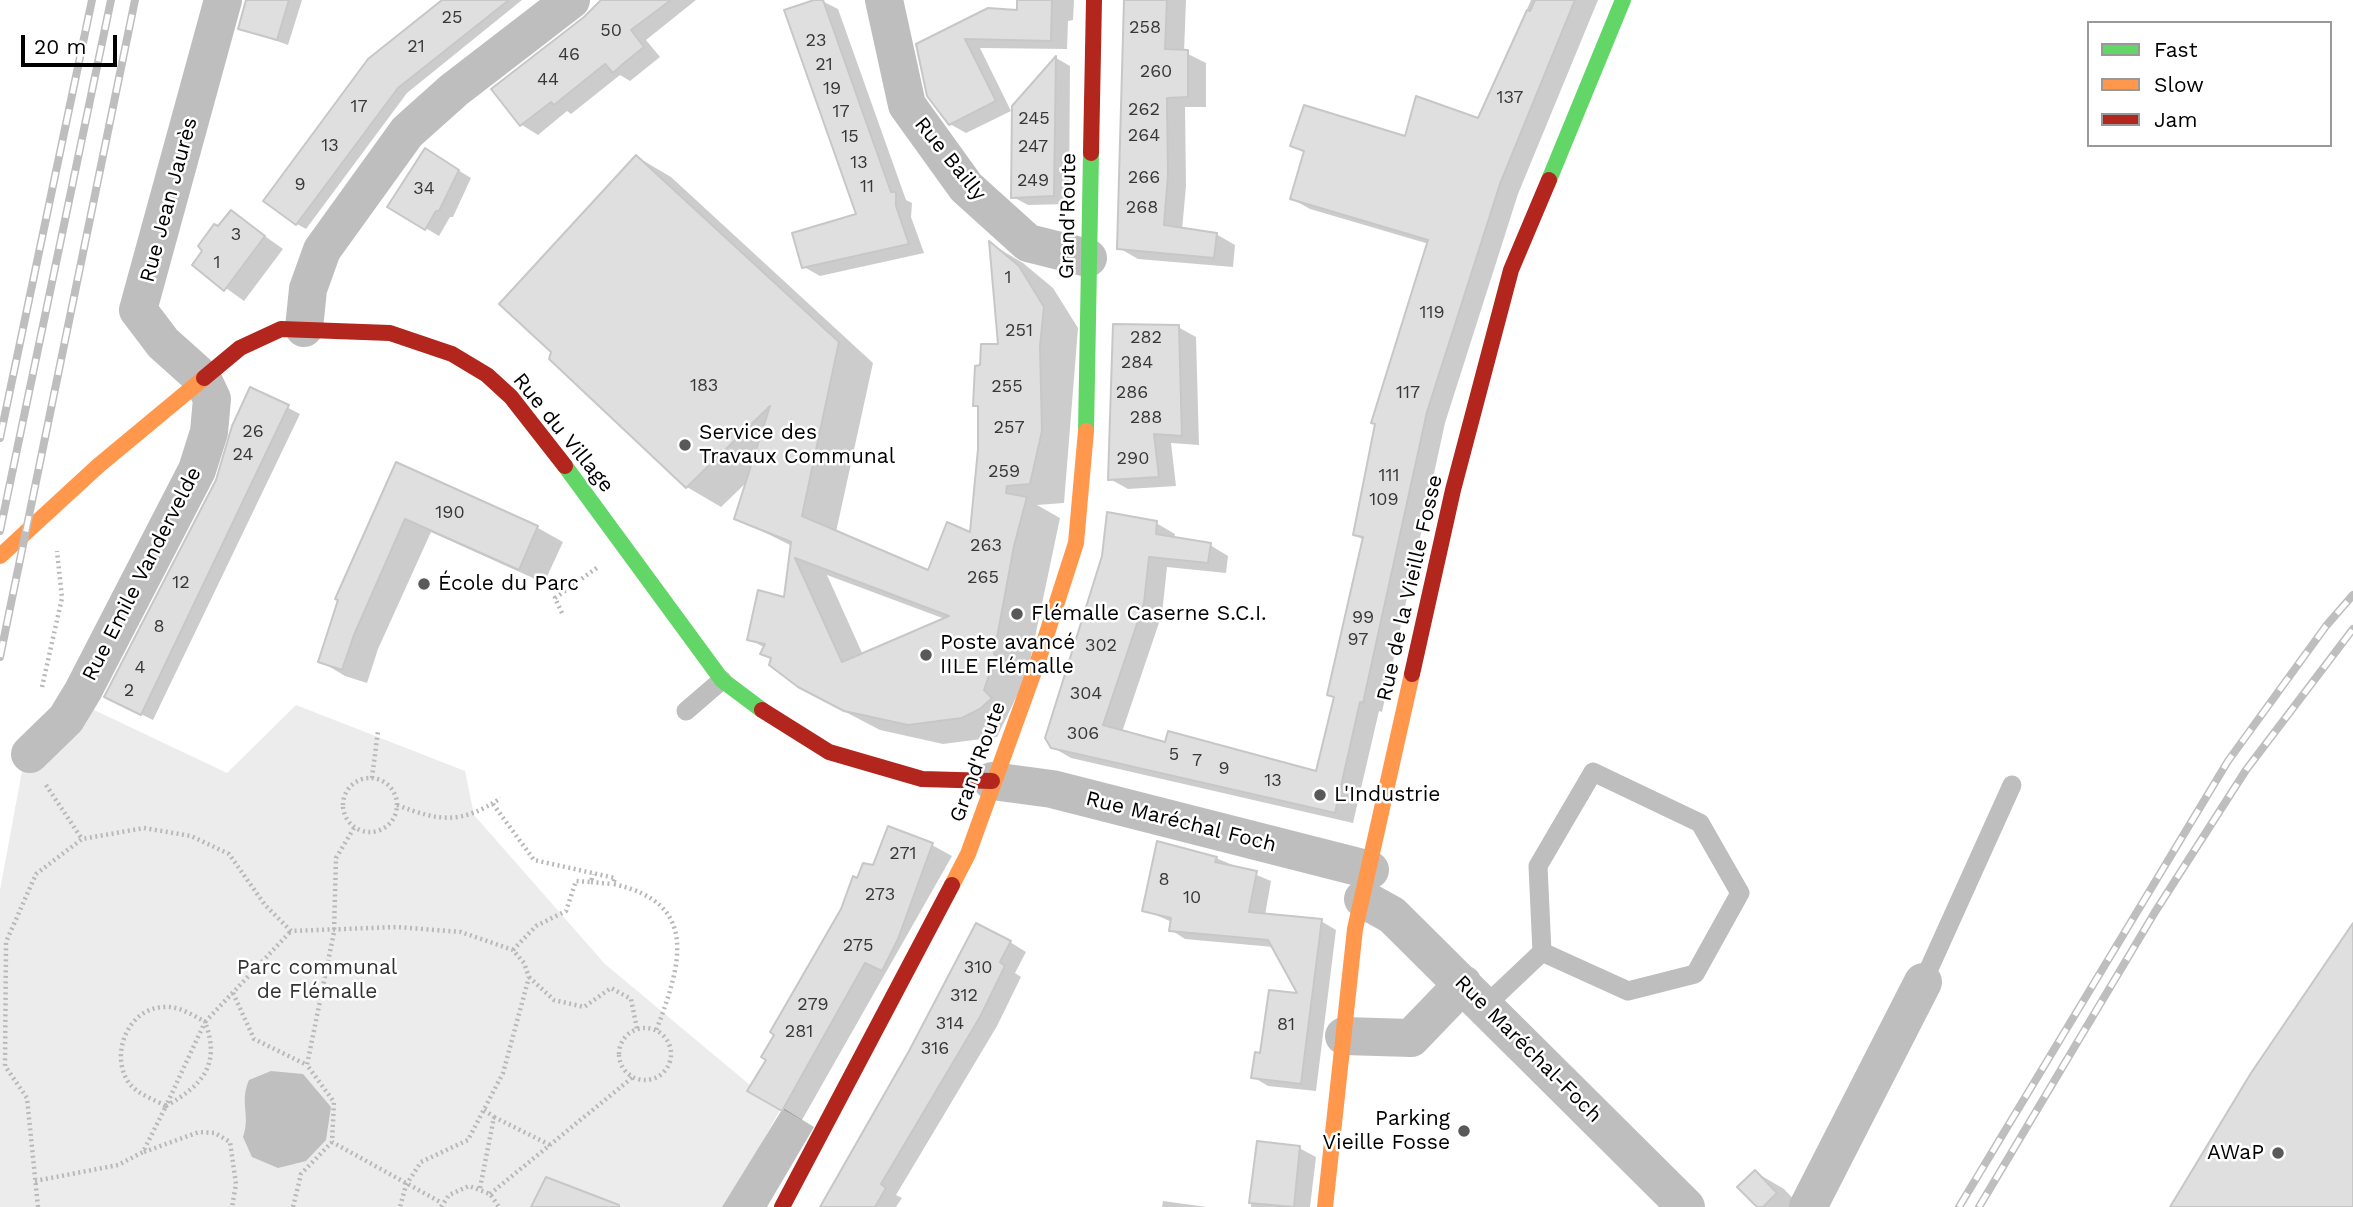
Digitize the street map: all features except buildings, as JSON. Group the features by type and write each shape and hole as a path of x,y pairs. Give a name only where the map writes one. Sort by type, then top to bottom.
{"street":[{"name":"Rue Jean Jaurès","path":"202,378 163,343 138,310 223,0"},
{"path":"304,328 308,289 322,250 407,132 454,90 571,0"},
{"name":"Rue Bailly","path":"884,0 907,105 966,187 1028,243 1088,258"},
{"name":"Grand'Route","path":"782,1207 968,854 992,781 1039,658 1076,543 1085,466 1094,0"},
{"name":"Rue de la Vieille Fosse","path":"1325,1207 1355,929 1452,490 1511,270 1623,0"},
{"name":"Rue du Village","path":"0,556 98,466 240,348 281,329 390,333 452,354 487,375 511,397 626,547 722,681 782,725 829,752 922,779 992,781"},
{"name":"Rue Emile Vandervelde","path":"30,754 66,719 83,691 197,470 209,432 212,398 202,378"},
{"name":"Rue Maréchal Foch","path":"992,781 1052,789 1366,884"},
{"name":"Rue Maréchal-Foch","path":"1366,884 1392,915 1686,1207"},
{"path":"1808,1207 1923,982"},
{"path":"1344,1036 1411,1038 1474,995"}],"lane":[{"path":"686,711 722,681"},
{"path":"1593,772 1700,823 1741,892 1695,974 1628,991 1542,953 1538,866 1593,772"},
{"path":"1923,982 2012,785"},
{"path":"1474,995 1542,953"}],"path":[{"path":"41,689 62,598 57,542"},
{"path":"562,613 555,598 626,547"},
{"path":"372,778 378,731"},
{"path":"30,754 53,798 82,839"},
{"path":"372,778 390,787 397,806 394,817 377,832 365,832 354,828 347,820 343,801 354,784 372,778"},
{"path":"397,806 448,820 474,815 502,798"},
{"path":"493,804 534,860 615,878 614,884"},
{"path":"38,1207 27,1098 5,1066 6,942 36,874 82,839 144,828 191,836 229,854 265,905 291,931 334,932 397,927 461,932 513,950 524,963 529,977 554,1000 584,1007 611,988 631,999 638,1029"},
{"path":"307,1065 334,932 336,858 354,828"},
{"path":"591,882 593,874"},
{"path":"513,950 536,926 566,911 576,881 634,888 668,913 679,938 679,961 656,1031"},
{"path":"144,1152 205,1022 291,931"},
{"path":"400,1207 406,1185 421,1162 468,1140 503,1073 529,977"},
{"path":"233,993 254,1039 307,1065 334,1102 332,1142 301,1174 293,1207"},
{"path":"166,1007 181,1009 205,1022 213,1044 204,1075 187,1094 166,1106 131,1086 123,1073 120,1055 123,1038 134,1021 148,1009 166,1007"},
{"path":"638,1029 656,1031 669,1045 668,1065 653,1079 633,1077 625,1071 619,1052 622,1041 638,1029"},
{"path":"490,1194 633,1077"},
{"path":"484,1110 550,1145"},
{"path":"480,1188 494,1117"},
{"path":"35,1181 118,1165 144,1152 198,1132 215,1133 230,1142 236,1184 232,1207"},
{"path":"332,1142 442,1205 458,1188 480,1188 490,1194 499,1207"}],"green space":[{"name":"Parc communal de Flémalle","path":"296,705 465,771 474,815 605,964 780,1110 726,1207 0,1207 0,890 22,771 90,708 227,773"}],"shaded area":[{"path":"271,1071 303,1074 331,1107 326,1140 306,1161 278,1168 252,1157 243,1137 246,1122 245,1096 249,1080"},
{"path":"783,1108 814,1127 767,1207 722,1207"}],"railway":[{"path":"0,438 92,0"},
{"path":"0,531 111,0"},
{"path":"0,657 135,0"},
{"path":"1959,1207 2228,761 2326,626 2353,595"},
{"path":"1979,1207 2155,912 2246,770 2353,629"}],"traffic: fast":[{"path":"1549,180 1623,0"},
{"path":"1086,431 1091,153"},
{"path":"565,466 722,680 762,710"}],"traffic: slow":[{"path":"0,556 98,466 204,378"},
{"path":"952,885 968,854 1039,658 1076,543 1086,431"},
{"path":"1325,1207 1355,929 1412,674"}],"traffic: jam":[{"path":"1091,153 1094,0"},
{"path":"1412,674 1453,490 1511,270 1549,180"},
{"path":"204,378 240,348 281,329 390,333 452,354 487,375 511,397 565,466"},
{"path":"762,710 829,752 922,779 992,781"},
{"path":"782,1207 952,885"}],"place":[{"name":"Service des Travaux Communal","path":"685,445"},
{"name":"École du Parc","path":"424,584"},
{"name":"Flémalle Caserne S.C.I.","path":"1017,614"},
{"name":"Poste avancé IILE Flémalle","path":"926,655"},
{"name":"L'Industrie","path":"1320,795"},
{"name":"Parking Vieille Fosse","path":"1464,1131"},
{"name":"AWaP","path":"2278,1153"}]}
